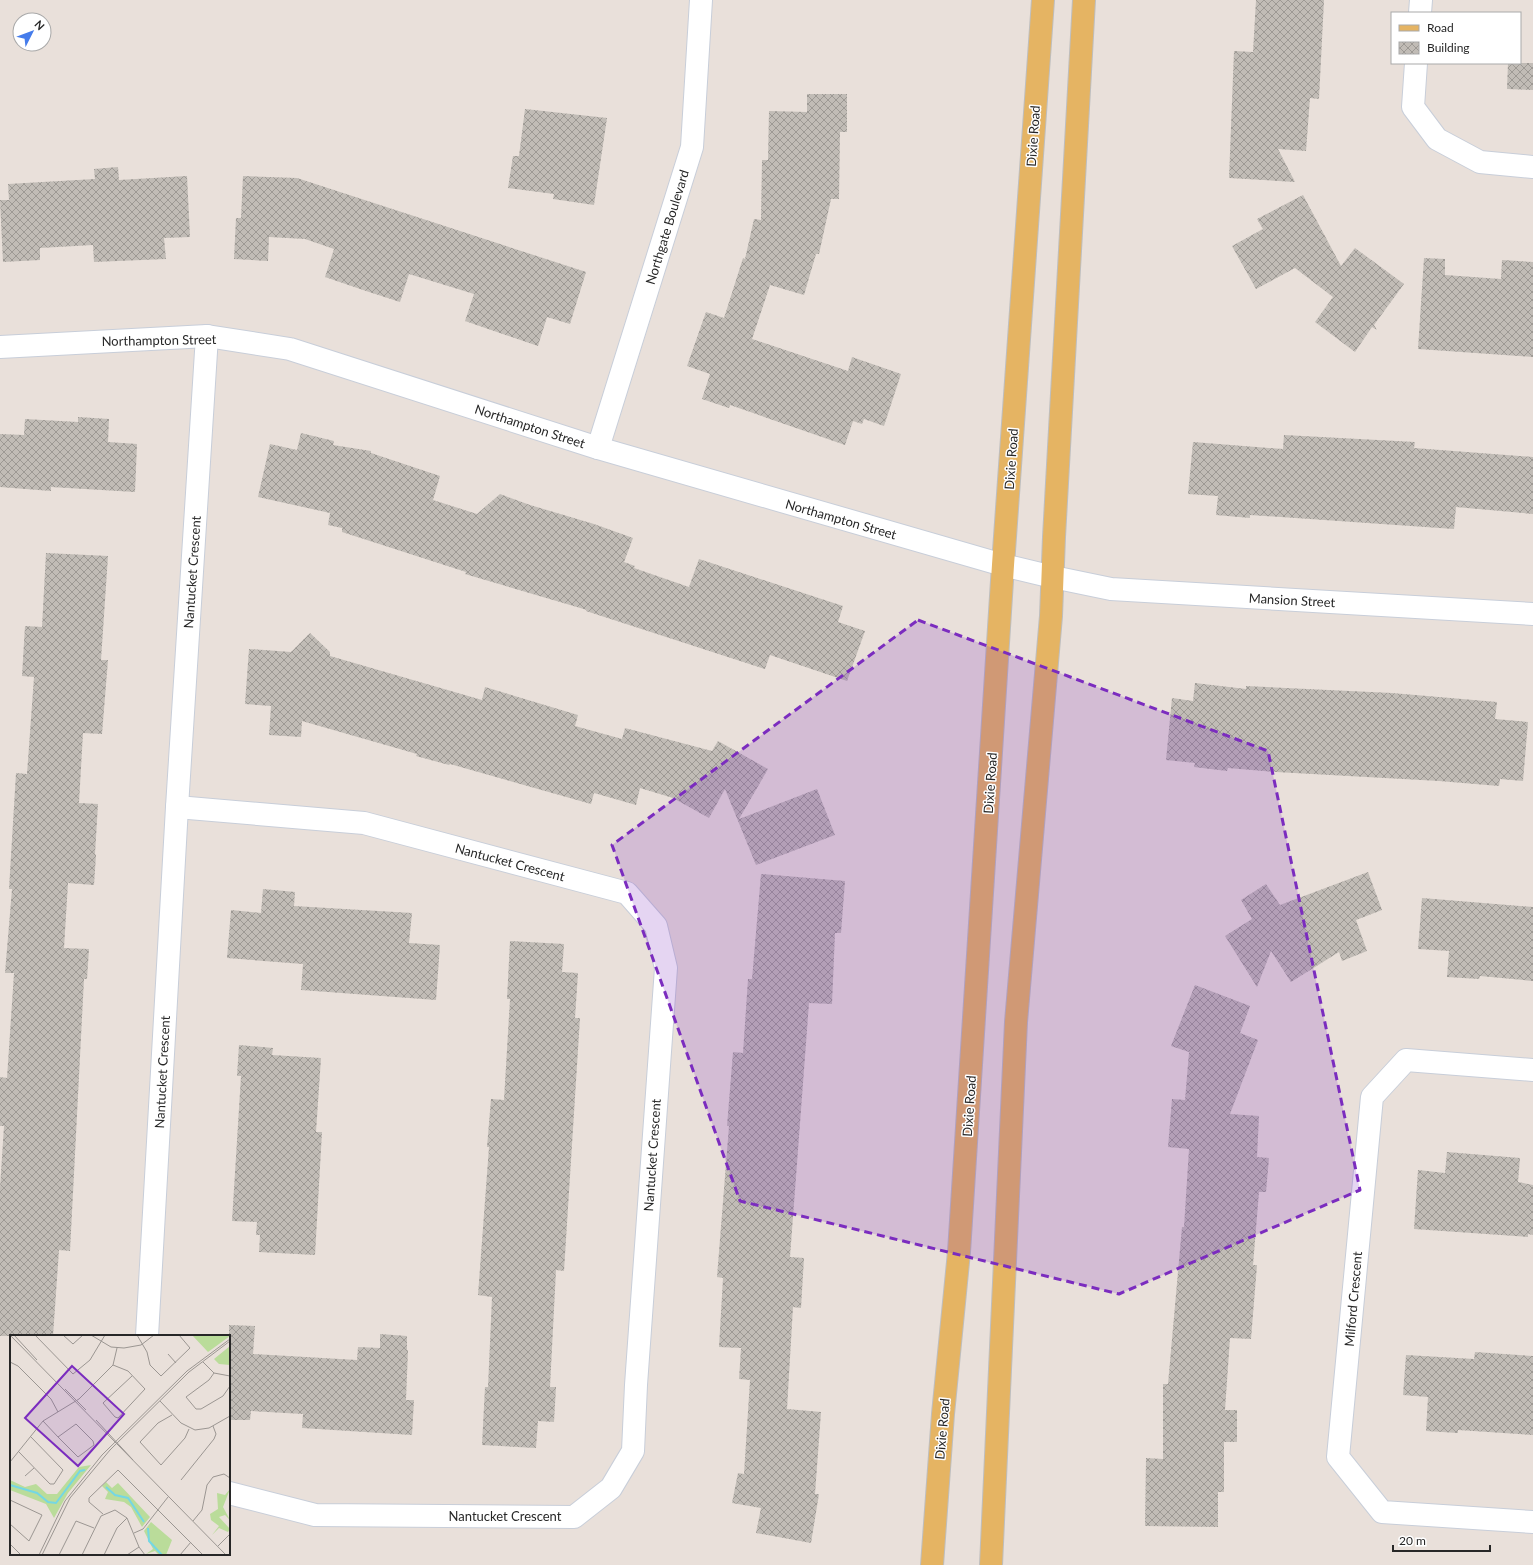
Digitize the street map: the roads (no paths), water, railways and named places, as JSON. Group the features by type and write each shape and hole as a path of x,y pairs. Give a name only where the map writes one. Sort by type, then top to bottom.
{"main road":[{"name":"Dixie Road","path":"932,1565 943,1414 959,1252 1003,565 1043,0"},
{"path":"991,1565 1016,1022 1051,616 1084,0"}],"street":[{"name":"Northgate Boulevard","path":"598,448 692,147 701,0"},
{"path":"1420,12 1421,0"},
{"path":"1416,64 1413,107 1436,139 1480,162 1533,167"},
{"name":"Northampton Street","path":"0,347 207,336 290,349 598,448 1003,565 1052,577"},
{"name":"Nantucket Crescent","path":"147,1335 177,807 207,336"},
{"name":"Mansion Street","path":"1052,577 1111,589 1533,614"},
{"name":"Nantucket Crescent","path":"177,807 364,823 627,893 656,926 666,968 636,1385 633,1451 611,1488 574,1517 315,1515 230,1493"},
{"name":"Milford Crescent","path":"1533,1070 1406,1060 1372,1097 1338,1457 1382,1512 1533,1522"}]}
